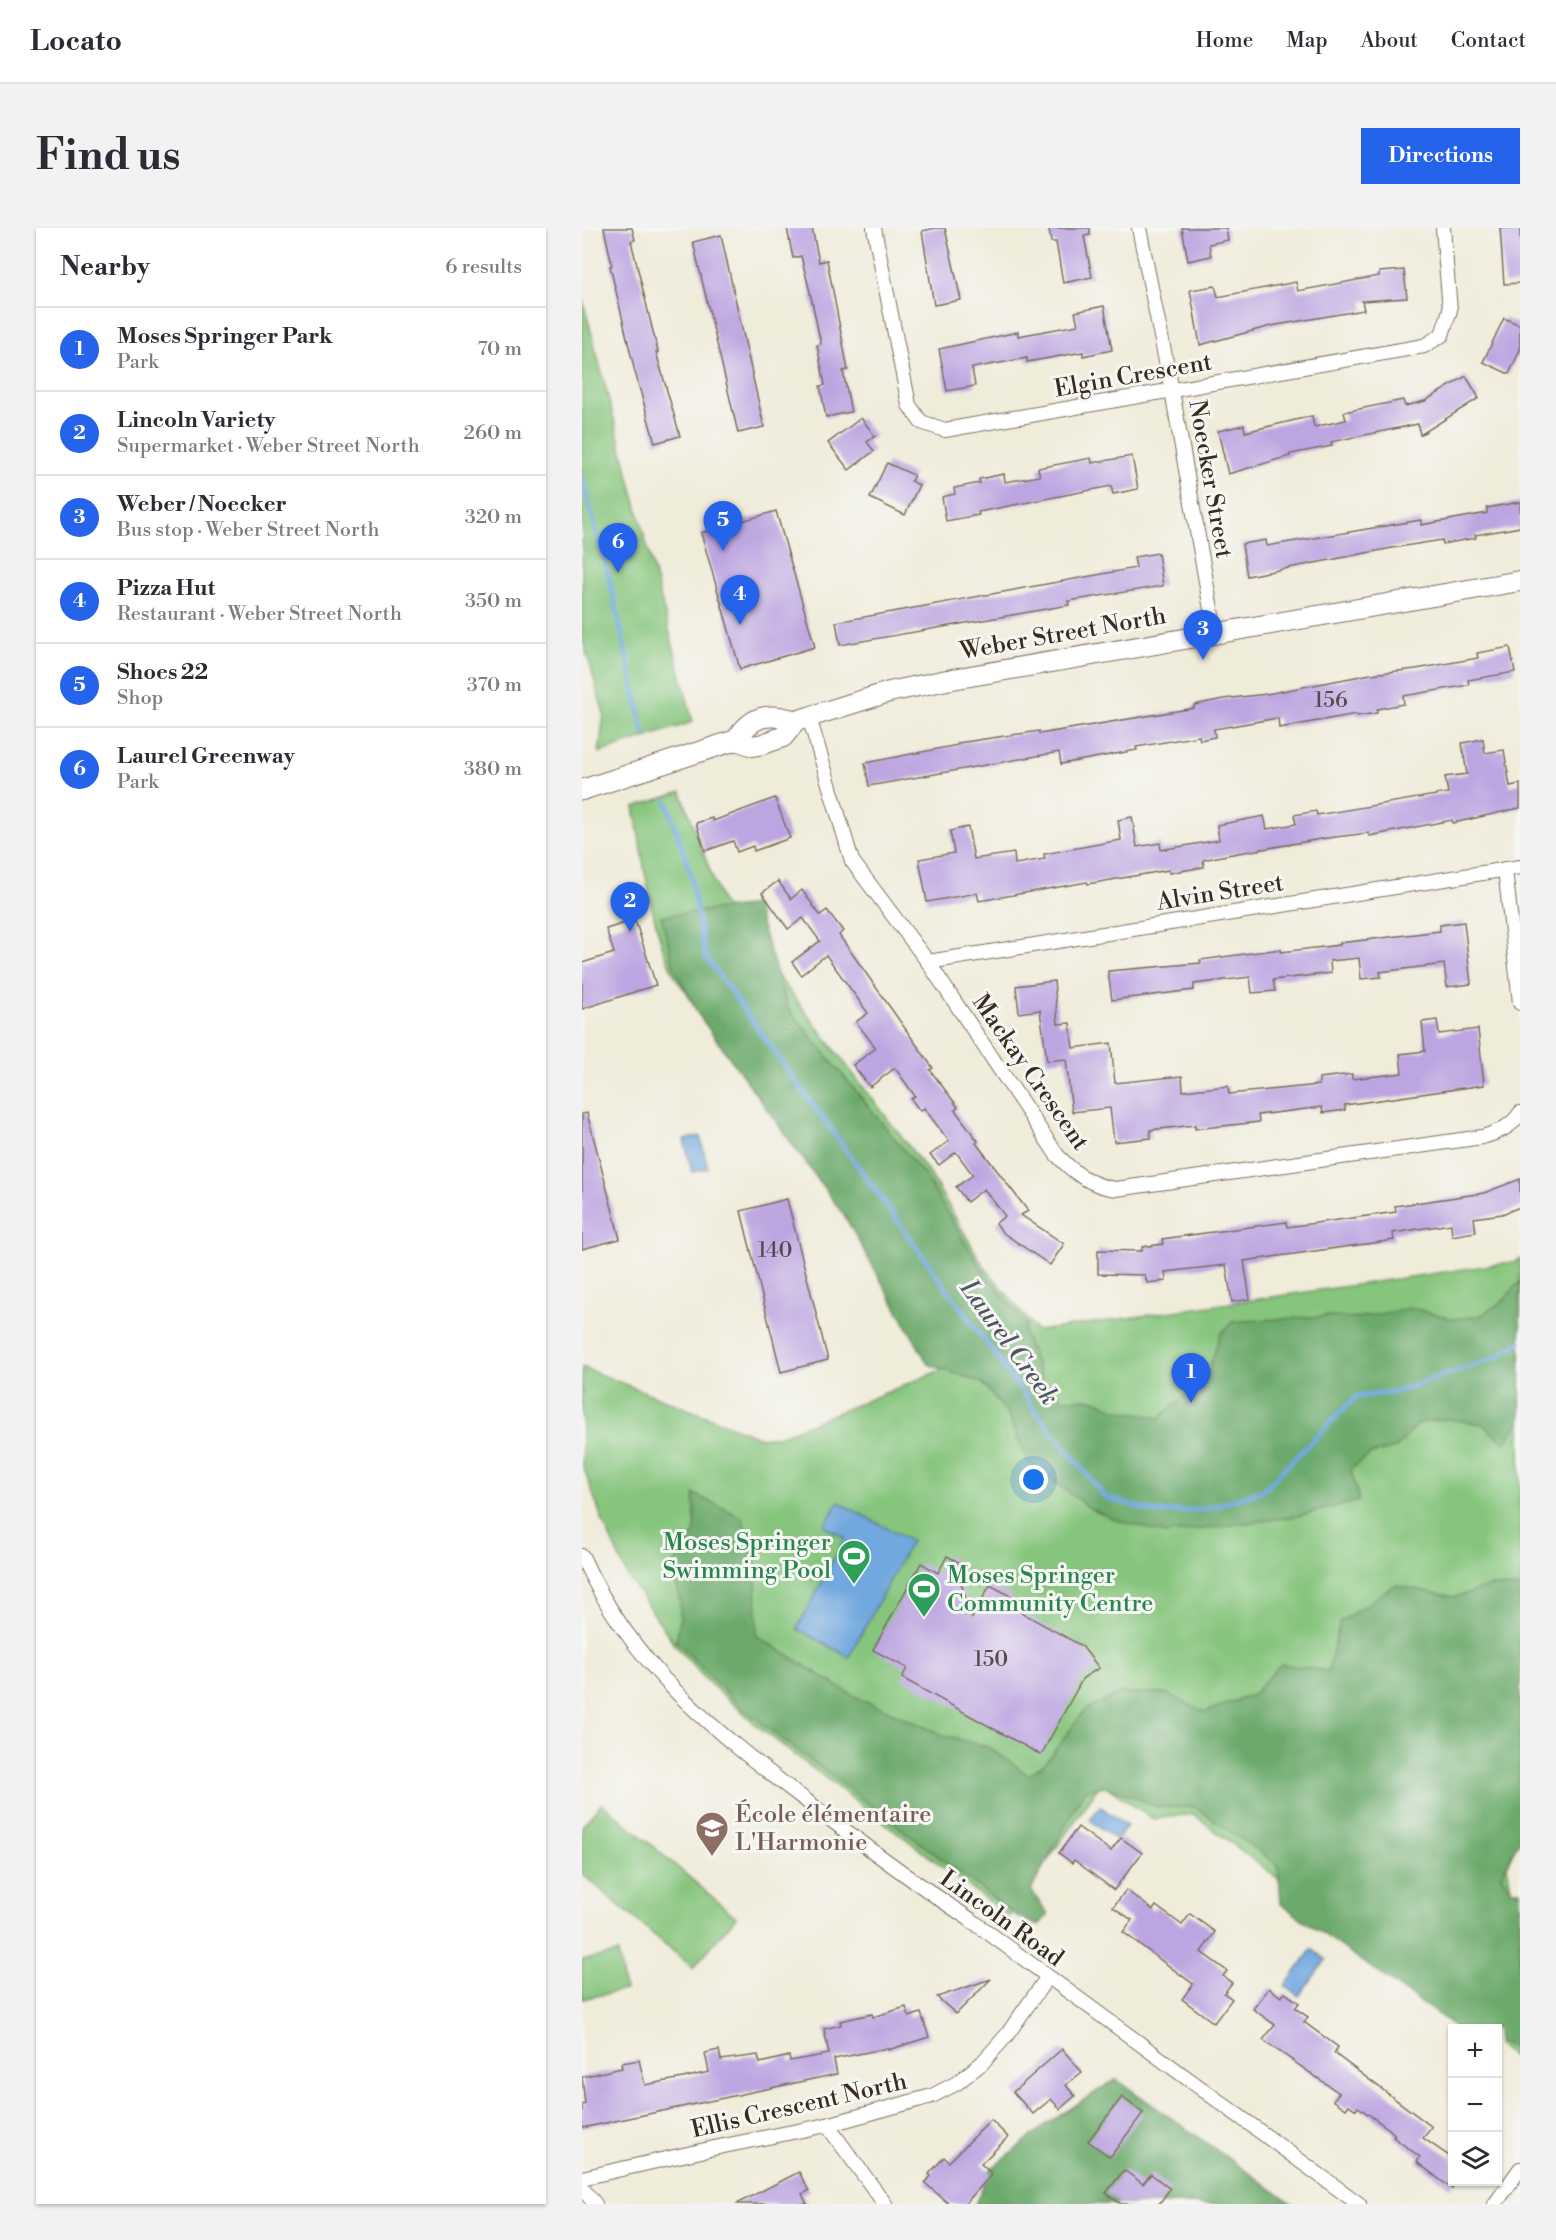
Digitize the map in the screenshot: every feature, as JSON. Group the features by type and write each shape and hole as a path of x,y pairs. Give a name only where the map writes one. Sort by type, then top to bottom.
{"main road":[{"name":"Weber Street North","path":"582,790 736,740 753,746 763,744 783,737 802,719 889,692 1215,632 1520,581"}],"street":[{"name":"Elgin Crescent","path":"874,228 909,405 921,422 945,430 1424,346 1442,335 1450,310 1443,228"},
{"name":"Noecker Street","path":"1139,228 1172,391 1215,632"},
{"name":"Mackay Crescent","path":"802,719 852,861 928,962 1058,1155 1078,1174 1099,1187 1116,1189 1482,1137 1498,1132 1516,1120 1520,1113"},
{"name":"Alvin Street","path":"928,962 1520,867"},
{"path":"1505,869 1520,1003"},
{"name":"Lincoln Road","path":"582,1556 625,1635 661,1679 744,1754 899,1872 971,1920 1047,1978 1359,2204"},
{"name":"Ellis Crescent North","path":"582,2178 827,2125 932,2096 957,2083 982,2063 1006,2036 1047,1978"},
{"path":"827,2125 885,2204"},
{"path":"1494,2204 1520,2169"},
{"path":"582,2188 595,2204"}],"green space":[{"path":"582,297 693,722 599,753 604,714 582,637"},
{"path":"681,792 722,903 930,1174 983,1265 1037,1331 1513,1262 1520,1259 1520,1807 1505,1854 1513,1900 1520,1901 1520,2062 1502,2048 1502,2024 1470,2024 1193,1814 1153,1819 1101,1783 1009,1917 761,1729 706,1680 676,1646 628,1577 603,1522 582,1463 582,1367 761,1438 783,1435 941,1370 880,1255 720,1007 690,994 676,978 658,932 634,807"},
{"path":"755,905 788,1008 926,1177 980,1267 1027,1325 1024,1333 1043,1381 1063,1399 1093,1399 1114,1409 1159,1418 1206,1378 1220,1335 1232,1322 1326,1316 1356,1318 1412,1308 1454,1319 1480,1316 1503,1301 1520,1281 1520,1421 1505,1443 1482,1424 1446,1419 1419,1423 1396,1448 1371,1454 1351,1469 1359,1501 1298,1516 1166,1534 1113,1519 1091,1509 1028,1462 1008,1414 982,1383 928,1364 845,1217 698,1014 674,967 661,916"},
{"path":"694,1494 742,1517 756,1564 757,1636 852,1695 943,1735 988,1747 1029,1775 1046,1762 1085,1710 1121,1693 1165,1693 1205,1712 1252,1695 1281,1664 1328,1671 1340,1622 1395,1585 1455,1597 1491,1586 1520,1588 1520,1839 1501,1876 1512,1890 1520,1890 1520,2050 1502,2043 1502,2024 1451,2024 1281,1904 1278,1865 1195,1807 1158,1807 1105,1786 1084,1791 1031,1890 1048,1915 1038,1926 1017,1916 740,1707 676,1641 680,1605 671,1569 695,1532"},
{"path":"602,1803 736,1917 693,1968 582,1874 582,1826"},
{"path":"618,1953 625,1990 582,1999 582,1960"},
{"path":"1116,2079 1293,2204 975,2204 991,2169 1048,2123"}],"water":[{"path":"700,1136 708,1168 692,1172 684,1140"},
{"name":"Moses Springer Swimming Pool","path":"838,1502 911,1541 849,1657 797,1629 845,1538 824,1526"},
{"path":"1100,1806 1127,1826 1117,1840 1090,1820"},
{"path":"1312,1949 1326,1960 1299,1996 1285,1986"}],"building":[{"path":"604,228 632,228 635,240 631,241 658,352 656,352 680,436 655,443 635,372 610,266 612,265"},
{"path":"787,228 812,228 819,262 827,260 848,370 843,371 851,412 826,417 820,386 825,385 817,345 821,344 801,256 793,258"},
{"path":"945,228 961,300 934,305 922,231"},
{"path":"1049,228 1090,228 1090,235 1084,236 1092,277 1063,283 1056,242 1051,242"},
{"path":"1182,228 1226,228 1228,240 1209,244 1211,256 1188,261"},
{"path":"1500,228 1520,228 1520,283 1504,284"},
{"path":"721,235 764,427 738,433 693,242"},
{"path":"1404,270 1407,298 1362,301 1364,310 1271,326 1200,345 1190,290 1215,286 1218,297 1296,282 1298,291 1379,276 1379,272"},
{"path":"1104,306 1112,350 1083,356 1083,352 1027,362 1027,358 972,368 975,386 947,391 939,349 1018,332 1018,336 1078,325 1075,312"},
{"path":"1504,318 1520,325 1520,350 1509,374 1483,362"},
{"path":"1466,376 1479,398 1420,435 1418,424 1331,442 1332,446 1290,454 1290,456 1228,474 1218,431 1244,425 1245,432 1312,416 1314,427 1346,420 1344,412 1403,400 1405,406 1425,401"},
{"path":"861,418 875,436 867,442 874,451 849,470 828,443"},
{"path":"1132,456 1138,489 1113,494 1111,486 978,512 979,515 946,521 942,497 955,494 954,488 980,483 979,479 1004,474 1005,482 1040,476 1038,468 1091,458 1092,463"},
{"path":"887,463 914,475 911,481 919,485 905,515 870,498"},
{"path":"1520,502 1520,527 1475,535 1476,538 1443,544 1442,540 1392,548 1247,576 1242,544 1266,540 1267,546 1421,520 1421,525 1487,513 1487,508"},
{"path":"776,511 815,647 740,669 701,533"},
{"path":"1158,553 1163,586 1068,601 1069,605 840,645 836,622 1136,568 1134,557"},
{"path":"1510,647 1515,672 1468,680 1469,685 1403,696 1404,704 1377,709 1377,713 1357,716 1356,714 1279,728 1278,718 1214,729 1215,737 1200,740 1199,736 1136,747 1137,750 1061,764 1059,752 869,786 865,763 958,745 958,743 1039,731 1039,734 1194,708 1194,705 1223,699 1267,694 1371,674 1478,658 1477,653"},
{"path":"1483,739 1485,753 1504,750 1510,786 1520,784 1520,808 1453,823 1452,820 1369,836 1369,833 1327,838 1227,855 1203,860 1204,867 1169,873 1169,870 1088,884 1087,882 979,901 977,893 927,902 919,859 954,853 950,831 968,827 974,859 1014,853 1015,864 1045,859 1044,854 1121,840 1118,820 1132,817 1137,847 1160,843 1161,850 1219,840 1217,825 1264,816 1267,829 1296,824 1294,815 1316,811 1317,815 1448,793 1445,777 1467,774 1462,743"},
{"path":"775,798 790,838 754,851 753,846 737,852 733,841 705,851 696,823 712,818 713,821"},
{"path":"778,881 791,899 802,890 820,915 827,910 843,931 839,935 933,1068 930,1070 958,1107 955,1110 978,1141 976,1143 1028,1211 1021,1215 1064,1244 1050,1265 1002,1232 996,1223 1005,1216 984,1189 967,1202 956,1187 973,1175 956,1152 939,1165 930,1155 949,1141 924,1108 920,1111 911,1099 915,1096 895,1068 870,1087 853,1065 876,1048 856,1022 868,1013 826,955 801,975 792,962 820,941 803,918 788,929 762,893"},
{"path":"635,920 656,985 582,1009 582,963 614,953 606,929"},
{"path":"1464,922 1471,984 1447,987 1444,964 1380,972 1381,977 1361,979 1359,958 1330,961 1331,973 1273,980 1275,991 1252,993 1250,977 1194,984 1194,990 1112,1000 1108,971 1201,963 1200,960 1281,949 1281,952 1340,945 1340,943 1440,931 1440,925"},
{"path":"1054,981 1058,1024 1070,1023 1073,1048 1111,1043 1115,1083 1182,1076 1183,1091 1228,1086 1229,1094 1319,1085 1319,1078 1352,1074 1352,1079 1402,1073 1400,1054 1425,1051 1422,1022 1437,1020 1439,1034 1478,1029 1484,1085 1345,1105 1345,1110 1323,1113 1322,1107 1258,1115 1259,1122 1195,1129 1195,1125 1150,1130 1151,1138 1114,1142 1110,1108 1072,1112 1066,1059 1047,1061 1040,1010 1019,1013 1016,986"},
{"path":"587,1113 620,1239 582,1249 582,1114"},
{"path":"1520,1179 1520,1207 1502,1214 1474,1218 1476,1232 1452,1236 1451,1224 1393,1233 1394,1240 1244,1261 1250,1299 1232,1302 1226,1265 1165,1272 1166,1281 1147,1283 1145,1275 1098,1274 1098,1250 1142,1251 1142,1247 1163,1244 1162,1239 1286,1222 1287,1227 1396,1212 1395,1206 1484,1193"},
{"path":"787,1199 828,1360 781,1372 741,1211"},
{"path":"947,1556 960,1563 957,1570 972,1618 990,1585 1013,1597 1008,1605 1082,1646 1099,1668 1083,1678 1041,1755 902,1678 907,1668 873,1650 921,1563 938,1573"},
{"path":"1078,1827 1111,1851 1121,1838 1142,1853 1114,1890 1074,1860 1072,1863 1059,1853"},
{"path":"1126,1890 1153,1910 1156,1906 1182,1925 1190,1914 1215,1932 1201,1952 1227,1971 1223,1976 1232,1983 1224,1993 1232,1999 1214,2023 1182,1999 1193,1984 1123,1932 1132,1920 1113,1907"},
{"path":"991,1979 956,2014 937,1997"},
{"path":"1269,1988 1281,1997 1285,1993 1299,2003 1295,2008 1308,2017 1304,2022 1338,2047 1334,2053 1432,2127 1423,2138 1448,2155 1448,2186 1417,2162 1420,2157 1393,2137 1395,2135 1389,2129 1358,2107 1356,2110 1349,2105 1346,2109 1333,2100 1339,2093 1263,2040 1275,2025 1253,2009"},
{"path":"906,2007 909,2017 921,2013 929,2037 888,2050 887,2048 834,2059 837,2074 582,2128 582,2105 585,2104 582,2077 622,2068 621,2063 639,2060 645,2085 683,2078 709,2072 705,2053 719,2050 721,2060 758,2055 760,2063 789,2056 790,2061 829,2054 824,2029 841,2025 840,2021 872,2014 873,2017"},
{"path":"1062,2049 1082,2072 1066,2085 1075,2096 1060,2109 1051,2099 1033,2114 1013,2092"},
{"path":"1122,2097 1143,2113 1110,2157 1088,2141"},
{"path":"991,2120 1008,2137 981,2164 992,2174 965,2204 949,2204 925,2183 931,2176 929,2174 944,2157 949,2162"},
{"path":"1124,2170 1143,2184 1151,2174 1170,2189 1159,2204 1121,2204 1106,2193"},
{"path":"799,2172 809,2191 802,2194 807,2204 736,2204"}],"waterway":[{"name":"Laurel Creek","path":"582,478 610,581 644,733"},
{"name":"Laurel Creek","path":"667,802 690,872 705,956 1038,1414 1105,1497 1157,1513 1206,1509 1262,1491 1356,1397 1398,1391 1495,1358 1520,1342"}],"place":[{"name":"Shoes 22","path":"723,551"},
{"name":"Laurel Greenway","path":"618,573"},
{"name":"Pizza Hut","path":"740,625"},
{"name":"Weber / Noecker","path":"1203,660"},
{"name":"Lincoln Variety","path":"630,932"},
{"name":"Moses Springer Park","path":"1191,1403"},
{"name":"Moses Springer Swimming Pool","path":"854,1585"},
{"name":"Moses Springer Community Centre","path":"924,1618"},
{"name":"École élémentaire L'Harmonie","path":"712,1857"}]}
